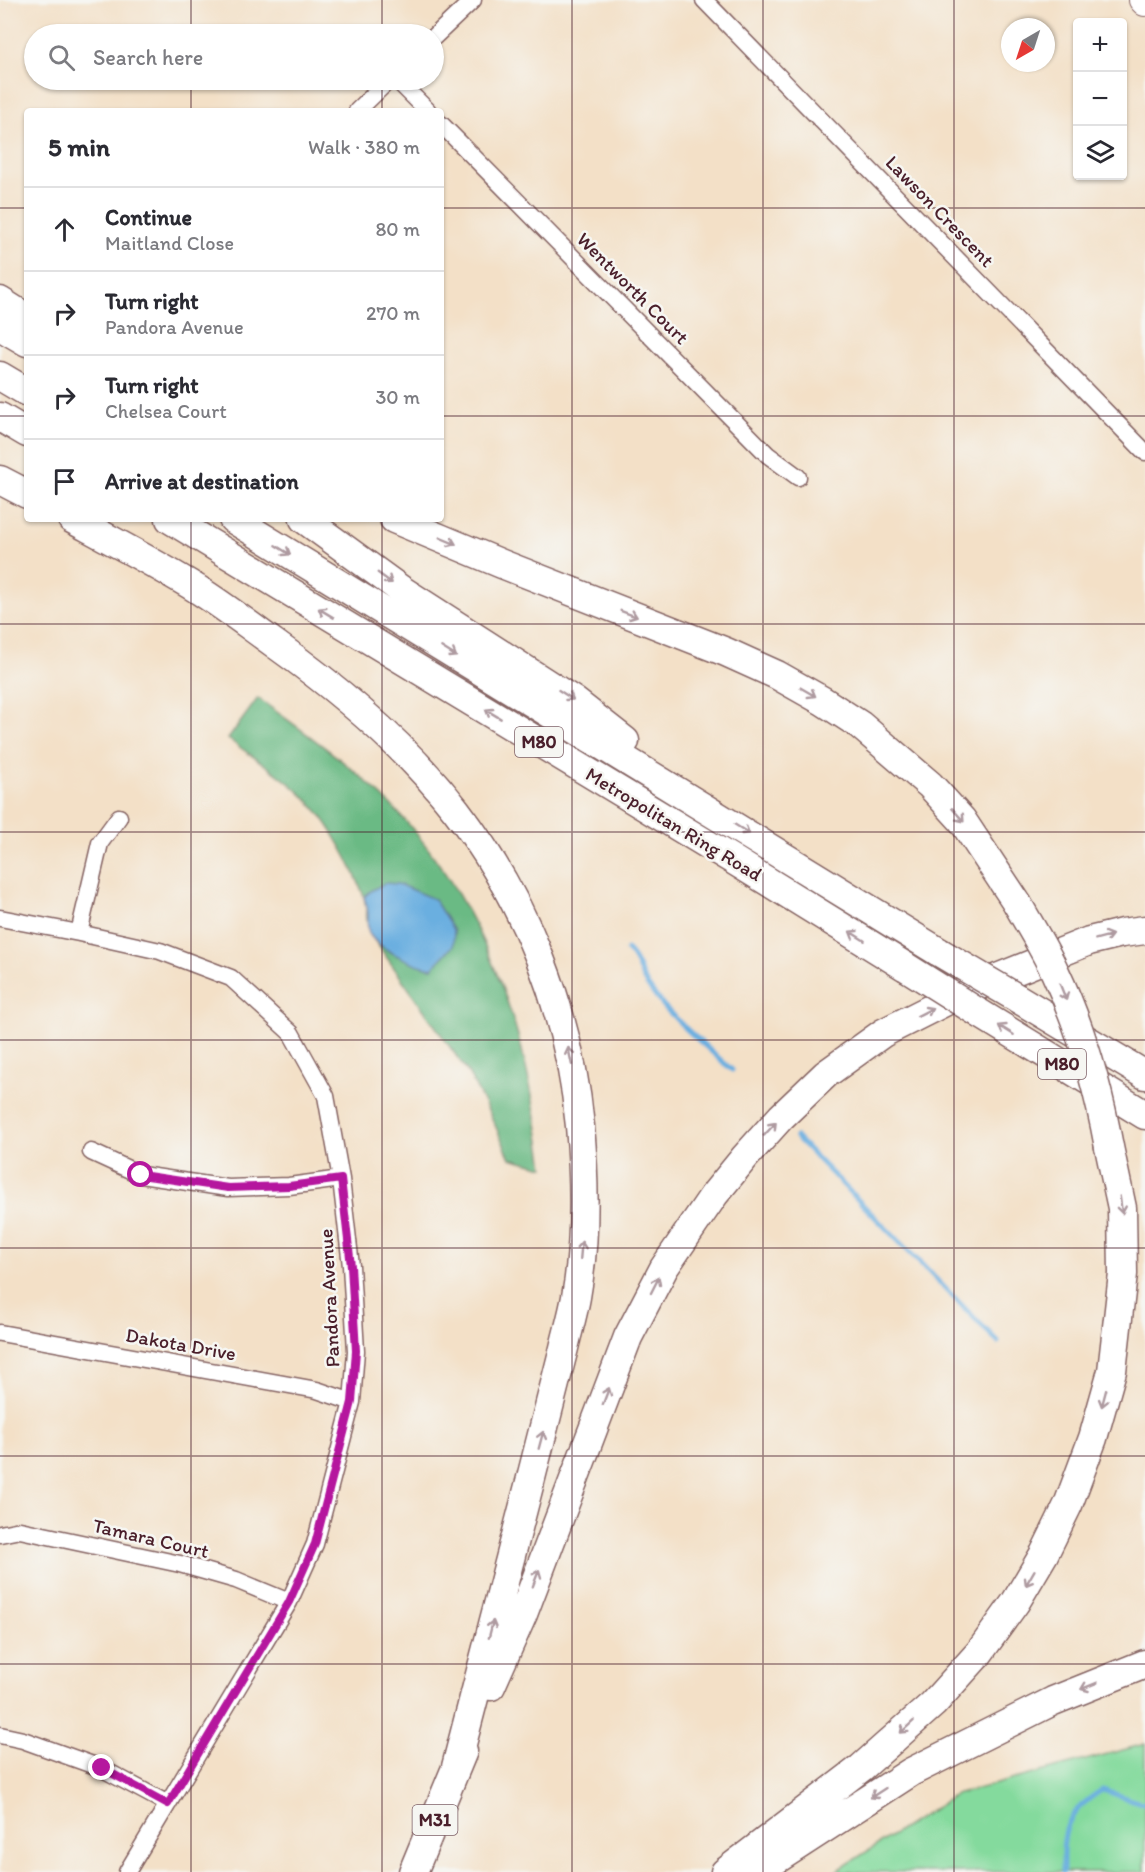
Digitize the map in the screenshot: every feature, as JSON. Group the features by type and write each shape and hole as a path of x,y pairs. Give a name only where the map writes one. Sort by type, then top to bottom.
{"highway":[{"path":"0,302 20,326"},
{"path":"0,376 24,390"},
{"path":"0,417 24,431"},
{"path":"0,480 24,492"},
{"path":"77,522 192,586 243,620 334,688 419,767 456,810 490,859 516,906 542,961 557,1005 570,1053 582,1148 584,1205 576,1297 456,1767"},
{"name":"Metropolitan Ring Road","path":"175,522 730,858 1145,1115"},
{"name":"Metropolitan Ring Road","path":"238,522 939,952 1145,1075"},
{"path":"308,522 400,589 574,700 714,812"},
{"path":"401,522 726,652 777,675 860,725 930,785 962,820 1017,903 1055,972 1089,1061 1102,1107 1122,1208 1123,1274 1112,1371 1085,1460 1068,1504 1044,1554 1015,1603 985,1645 933,1704 861,1767 725,1872"},
{"path":"456,1767 523,1614 628,1337 664,1268 708,1203 745,1157 781,1117 826,1074 883,1033 969,989 1089,941 1145,930"},
{"path":"757,1872 911,1772 1053,1701 1145,1664"},
{"name":"M31","path":"413,1872 456,1767"}],"street":[{"path":"444,28 473,0"},
{"name":"Lawson Crescent","path":"704,0 1145,452"},
{"path":"360,108 379,90"},
{"path":"407,90 425,108"},
{"name":"Wentworth Court","path":"444,127 768,455 798,477"},
{"path":"79,933 100,843 119,817"},
{"name":"Pandora Avenue","path":"0,918 160,951 231,978 291,1033 326,1096 341,1179 351,1266 356,1351 352,1402 315,1544 289,1602 128,1872"},
{"path":"91,1152 141,1175 228,1188 289,1186 341,1179"},
{"name":"Dakota Drive","path":"0,1333 316,1390 352,1402"},
{"name":"Tamara Court","path":"0,1534 20,1530 180,1564 236,1580 289,1602"},
{"path":"0,1736 23,1740 102,1768 168,1804"}],"green space":[{"path":"258,698 338,758 383,797 430,851 450,881 484,945 511,1012 528,1076 544,1167 510,1158 467,1071 370,934 365,899 359,883 348,859 320,814 283,778 228,739"},
{"path":"1145,1744 1145,1872 835,1872 955,1795"}],"water":[{"path":"385,883 398,884 434,899 454,931 453,946 432,968 399,956 375,941 370,935 364,897"}],"waterway":[{"path":"627,950 648,986 666,1009 732,1070"},
{"path":"796,1137 998,1342"},
{"path":"1063,1872 1063,1845 1068,1824 1073,1815 1090,1798 1102,1790 1145,1803"}],"route":[{"path":"102,1768 168,1804 289,1602 315,1544 352,1402 356,1351 351,1266 341,1179 289,1186 228,1188 141,1175"}]}
